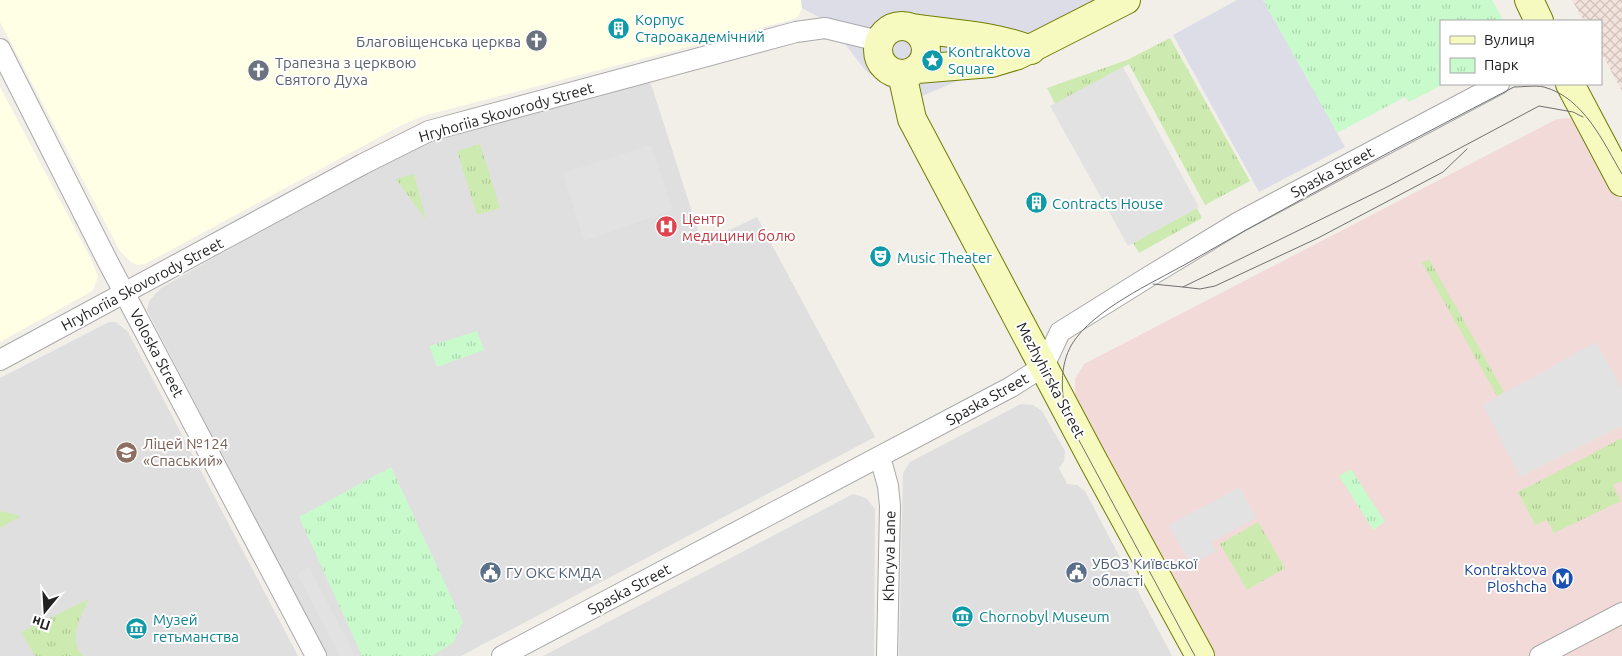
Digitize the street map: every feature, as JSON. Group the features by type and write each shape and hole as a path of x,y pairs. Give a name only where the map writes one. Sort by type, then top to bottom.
{"street":[{"path":"1032,50 1017,44 970,35 897,26 884,34 879,41 878,49 881,64 887,69 909,72 991,63 1032,50 1126,0"},
{"path":"1529,0 1539,20"},
{"name":"Hryhoriia Skovorody Street","path":"0,360 385,152 430,131 796,32 825,28 879,41"},
{"path":"909,72 925,56 926,48 924,40 912,28"},
{"name":"Voloska Street","path":"0,49 316,656"},
{"name":"Mezhyhirska Street","path":"909,72 908,102 912,119 1200,656"},
{"name":"Spaska Street","path":"502,656 1011,387 1044,366 1060,332 1145,278 1235,225 1497,85"},
{"path":"1571,85 1622,182"},
{"name":"Khoryva Lane","path":"880,457 888,486 890,506 887,656"},
{"path":"1540,656 1622,613"}],"shaded area":[{"path":"0,0 801,0 802,8 798,17 791,20 423,116 400,126 145,264 138,265 131,262 120,251 0,22"},
{"name":"Kontraktova Square","path":"801,0 1126,0 1031,50 908,102 865,70 828,22 802,8"},
{"path":"1237,0 1263,0 1345,147 1259,192 1173,35"},
{"path":"1572,0 1622,0 1622,91 1602,54 1602,20 1583,20"},
{"path":"1123,67 1199,207 1128,246 1050,106"},
{"path":"647,79 652,87 702,243 757,217 875,437 461,656 326,656 147,310 149,301 161,288 378,164 449,134"},
{"path":"0,87 91,259 98,277 93,290 87,294 0,342"},
{"path":"1570,118 1582,125 1622,202 1622,656 1209,656 1075,400 1075,379 1084,364 1557,119"},
{"path":"651,145 673,210 584,241 563,173"},
{"path":"109,322 116,322 128,332 298,656 0,656 0,378"},
{"path":"1596,342 1622,389 1622,426 1520,477 1483,405"},
{"path":"1021,404 1033,405 1042,411 1065,451 1064,461 1059,468 1067,484 1077,485 1085,491 1172,656 899,656 903,473 910,462"},
{"path":"1240,487 1256,518 1211,542 1216,551 1191,565 1169,525"},
{"path":"853,494 866,498 875,509 874,656 543,656"},
{"path":"309,567 355,656 340,656 297,574"}],"green space":[{"path":"1263,0 1492,0 1503,20 1440,20 1440,85 1442,85 1409,102 1405,97 1337,133"},
{"path":"1170,38 1250,181 1205,205 1129,64 1055,104 1047,88 1127,60"},
{"path":"480,144 500,208 477,215 457,151"},
{"path":"414,174 426,220 396,179"},
{"path":"1197,208 1202,218 1139,253 1133,243"},
{"path":"1429,259 1504,392 1497,396 1422,263"},
{"path":"477,331 484,350 437,367 429,346"},
{"path":"1622,438 1622,481 1613,485 1621,501 1554,533 1547,520 1535,525 1518,492"},
{"path":"391,467 463,622 453,643 432,656 362,656 299,517"},
{"path":"1351,469 1385,522 1373,530 1339,476"},
{"path":"0,511 21,516 0,528"},
{"path":"1258,522 1285,568 1247,590 1220,544"},
{"path":"89,599 79,620 76,635 78,649 83,656 35,656 21,632"}],"tram line":[{"path":"1195,656 1067,418 1063,399 1063,371 1072,344 1082,332 1094,320 1124,298 1267,218 1514,87 1544,87 1570,101 1581,111 1600,135 1622,174"},
{"path":"1153,284 1183,287 1387,187 1539,106 1573,112 1583,117"},
{"path":"1183,287 1200,289 1215,286 1318,238 1443,172 1467,149"}],"place":[{"name":"Корпус Староакадемічний","path":"619,28"},
{"name":"Благовіщенська церква","path":"537,41"},
{"name":"Kontraktova Square","path":"932,60"},
{"name":"Трапезна з церквою Святого Духа","path":"259,71"},
{"name":"Contracts House","path":"1036,203"},
{"name":"Центр медицини болю","path":"666,227"},
{"name":"Music Theater","path":"881,257"},
{"name":"Ліцей №124 «Спаський»","path":"127,452"},
{"name":"ГУ ОКС КМДА","path":"490,572"},
{"name":"УБОЗ Київської області","path":"1076,572"},
{"name":"Kontraktova Ploshcha","path":"1563,578"},
{"name":"Chornobyl Museum","path":"963,616"},
{"name":"Музей гетьманства","path":"137,628"}]}
